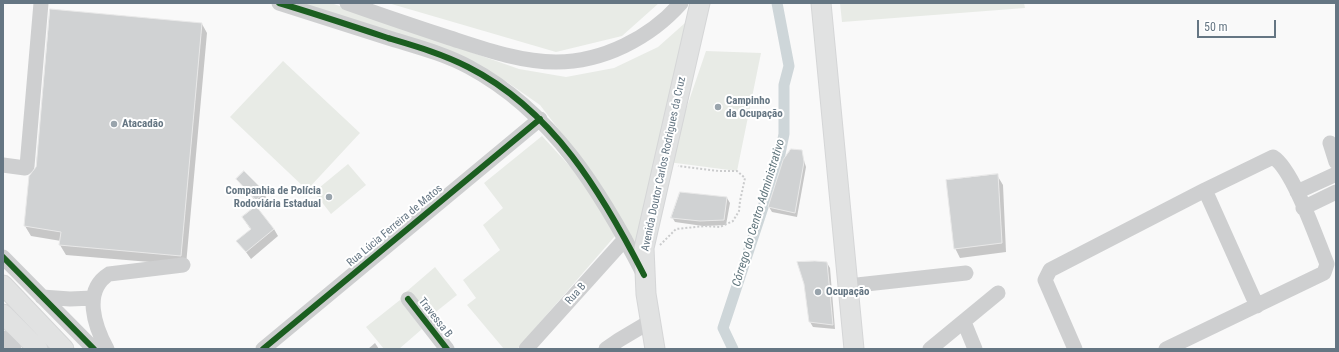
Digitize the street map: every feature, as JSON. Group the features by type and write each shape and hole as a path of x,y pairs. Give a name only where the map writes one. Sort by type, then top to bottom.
{"main road":[{"name":"Avenida Doutor Carlos Rodrigues da Cruz","path":"655,349 644,275 644,248 700,3"},
{"path":"820,3 854,349"},
{"path":"3,285 64,349"},
{"path":"3,314 38,349"}],"street":[{"path":"3,165 25,168 27,166 41,3"},
{"path":"279,3 445,56 491,80 540,119 567,149 596,188 644,275"},
{"path":"347,3 498,53 556,62 580,60 604,54 636,41 681,3"},
{"name":"Rua Lúcia Ferreira de Matos","path":"263,349 540,119"},
{"path":"1330,143 1336,162"},
{"path":"1075,349 1045,280 1050,270 1205,190 1273,157 1280,161 1297,192 1327,264 1324,273 1166,349"},
{"path":"1297,192 1336,174"},
{"path":"1205,190 1257,306"},
{"path":"1303,208 1336,192"},
{"name":"Rua B","path":"526,349 625,239"},
{"path":"3,257 94,349"},
{"path":"107,349 96,326 93,298 97,284 109,274 183,265"},
{"path":"848,286 966,273"},
{"path":"930,349 998,293"},
{"path":"42,296 70,299 93,298"},
{"name":"Travessa B","path":"408,299 447,349"},
{"path":"606,349 651,321"},
{"path":"964,322 975,349"},
{"path":"3,338 14,349"}],"path":[{"path":"658,248 676,229 705,226 720,227 733,221 739,211 745,178 737,171 719,171 677,166"}],"shaded area":[{"path":"300,3 331,3 519,69 566,77 614,68 658,47 694,15 641,252 596,178 540,105 507,82"},
{"path":"388,3 659,3 622,36 556,52"},
{"path":"840,3 1024,3 1025,8 842,22"},
{"name":"Campinho da Ocupação","path":"706,51 761,53 737,171 668,162"},
{"path":"283,61 360,133 307,190 230,117"},
{"path":"542,136 588,186 615,236 517,349 504,349 467,305 476,298 463,280 500,250 483,225 503,208 484,183"},
{"path":"348,164 366,185 331,214 314,192"},
{"path":"435,267 457,295 427,319 406,292"},
{"path":"400,300 422,329 399,349 384,349 366,327"}],"building":[{"name":"Atacadão","path":"50,9 202,23 181,256 59,245 61,232 24,226 29,176 36,167"},
{"path":"791,149 802,150 804,162 795,213 768,207 783,160"},
{"path":"244,171 265,192 256,200 236,179"},
{"path":"998,174 1002,243 954,249 946,180"},
{"path":"680,192 727,197 724,220 700,221 671,218"},
{"path":"256,206 274,229 246,252 236,241 251,229 242,217"},
{"name":"Ocupação","path":"797,262 827,262 833,325 809,322 804,284"}],"waterway":[{"name":"Córrego do Centro Administrativo","path":"733,349 723,328 779,159 784,134 784,85 789,66 777,3"}],"cycle path":[{"path":"279,3 439,54 468,67 498,85 525,106 550,130 572,156 611,214 644,275"},
{"path":"263,349 540,119"},
{"path":"3,257 94,349"},
{"path":"408,299 447,349"}],"place":[{"name":"Campinho da Ocupação","path":"718,107"},
{"name":"Atacadão","path":"114,124"},
{"name":"Companhia de Polícia Rodoviária Estadual","path":"329,197"},
{"name":"Ocupação","path":"818,292"}]}
